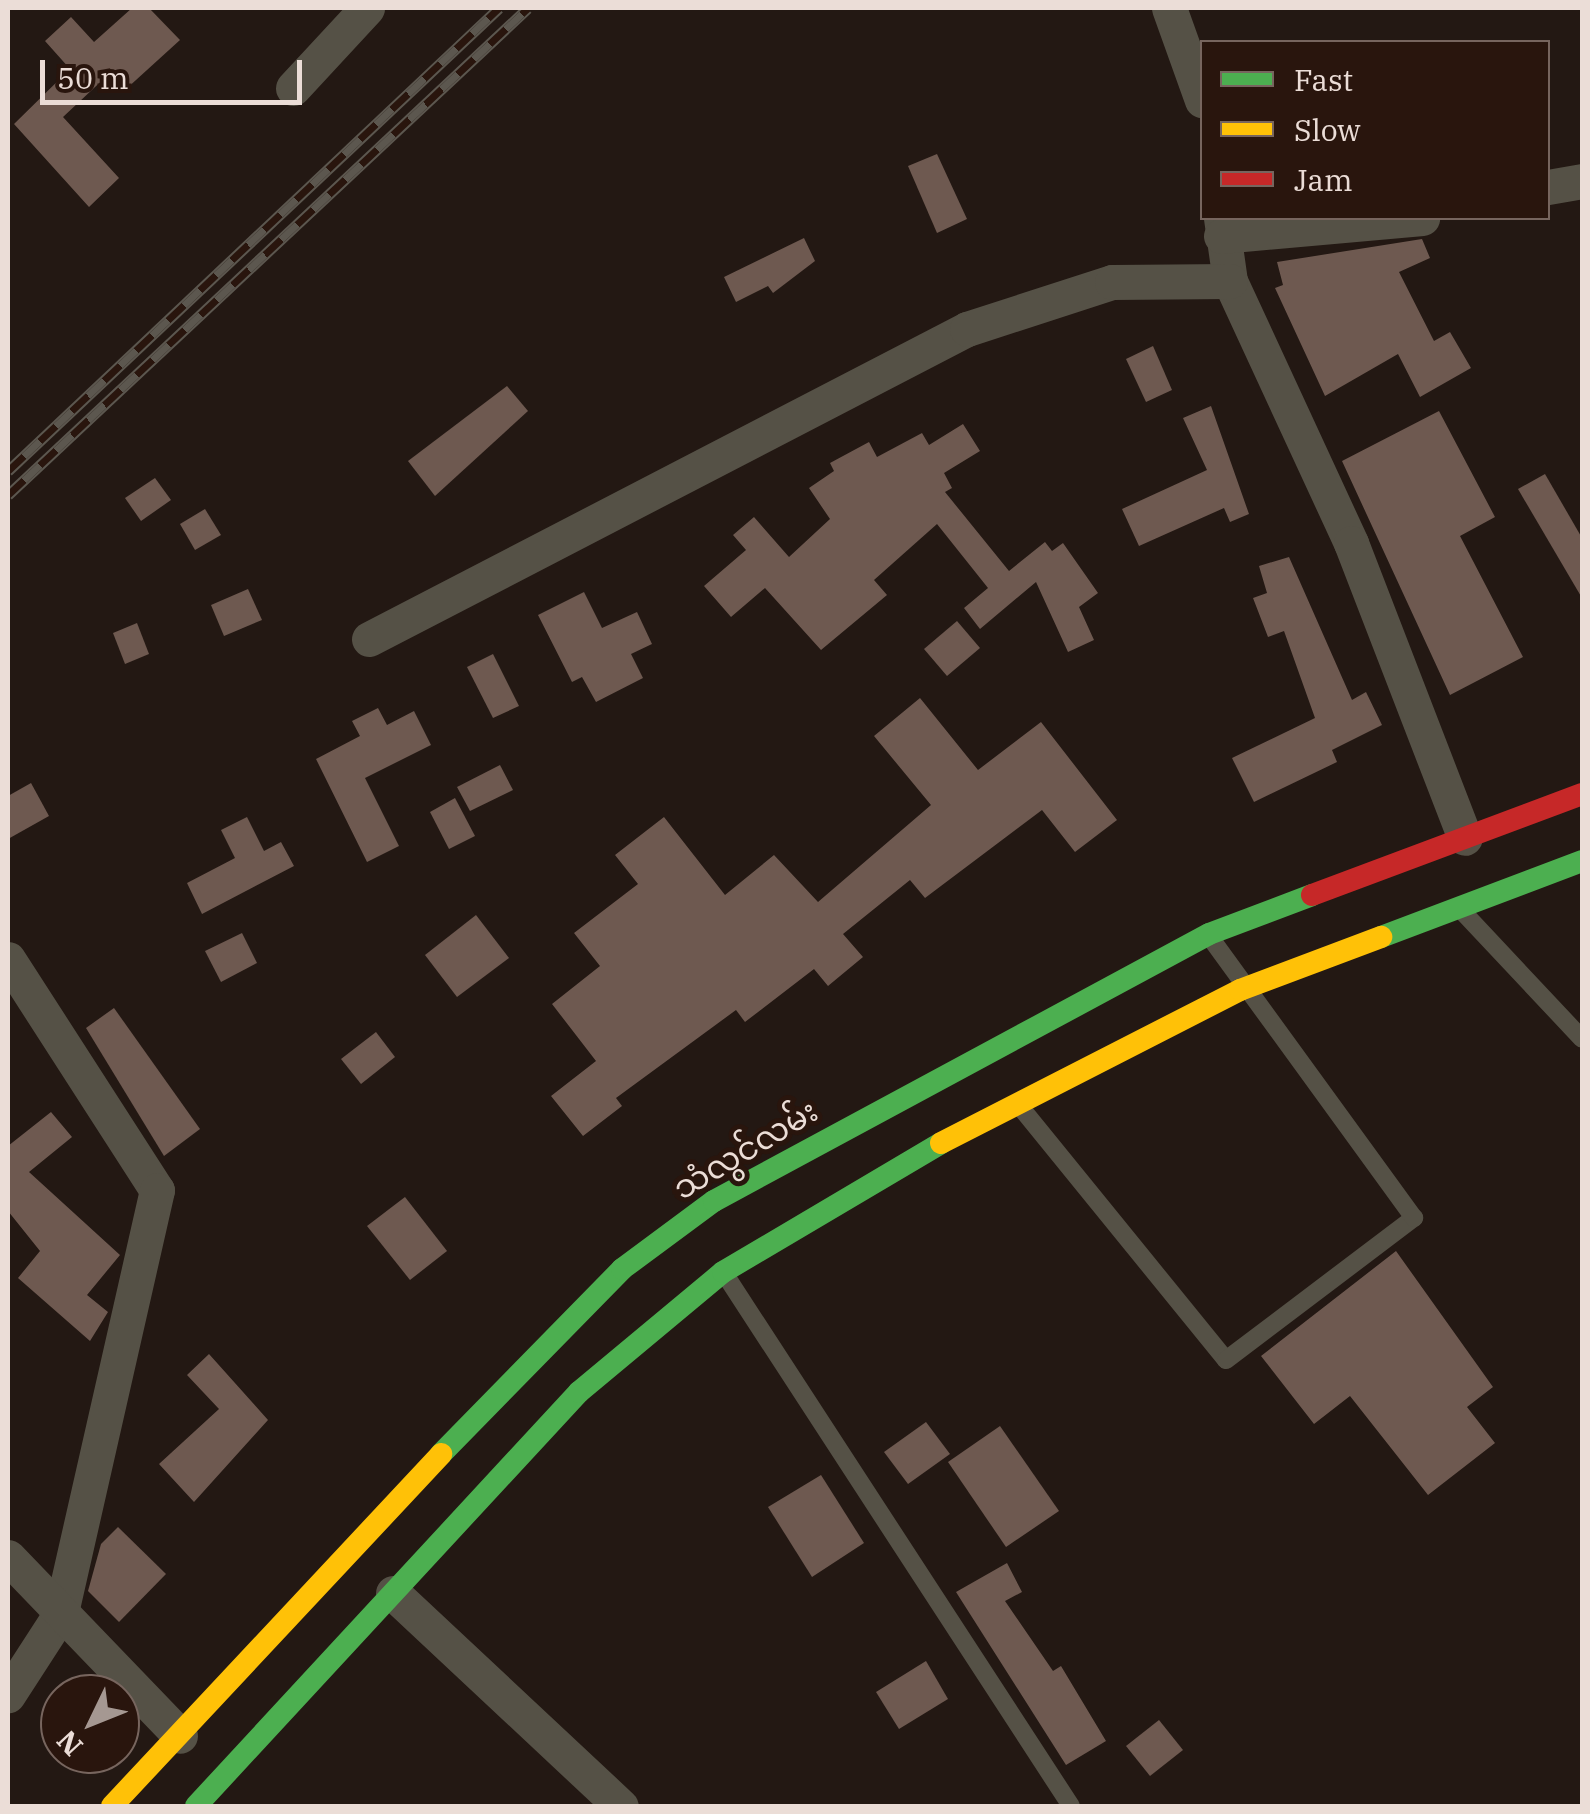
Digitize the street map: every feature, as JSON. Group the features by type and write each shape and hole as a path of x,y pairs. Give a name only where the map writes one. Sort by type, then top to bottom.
{"main road":[{"name":"သံလွင်လမ်း","path":"112,1806 622,1269 714,1201 984,1048 1209,934 1582,794"},
{"path":"196,1806 579,1392 723,1272 852,1188 1240,990 1582,860"},
{"path":"984,1048 1016,1102"}],"street":[{"path":"294,88 367,8"},
{"path":"1169,8 1200,94"},
{"path":"1550,187 1582,180"},
{"path":"1377,220 1221,227 1230,281 1351,543 1465,838"},
{"path":"370,639 967,329 1112,282 1230,281"},
{"path":"8,959 157,1190 61,1614 8,1695"},
{"path":"8,1558 180,1736"},
{"path":"392,1594 621,1806"}],"lane":[{"path":"1459,907 1582,1040"},
{"path":"1016,1102 1226,1360 1414,1218 1240,990 1209,934"},
{"path":"723,1272 1072,1806"}],"building":[{"path":"132,8 149,8 180,40 125,90 110,73 63,117 119,178 89,207 14,124 70,69 45,41 71,17 94,42"},
{"path":"937,154 967,219 937,233 908,166"},
{"path":"804,238 815,261 773,293 768,286 736,302 724,277"},
{"path":"1422,239 1430,258 1399,272 1434,341 1450,332 1471,368 1420,397 1398,354 1325,396 1275,288 1283,285 1277,262"},
{"path":"1153,346 1172,390 1146,402 1126,359"},
{"path":"507,386 528,411 435,496 408,461"},
{"path":"1211,406 1249,514 1230,522 1224,508 1139,546 1122,509 1207,470 1183,418"},
{"path":"1439,411 1495,517 1460,536 1523,657 1450,695 1342,461"},
{"path":"963,424 980,451 944,473 952,488 945,492 1009,571 1045,542 1052,551 1063,543 1098,593 1079,607 1094,640 1068,652 1036,582 980,629 964,608 988,588 937,524 874,580 887,595 821,650 765,588 731,617 704,586 746,550 733,535 754,517 789,557 830,519 809,488 834,471 830,463 869,442 877,457 922,433 929,445"},
{"path":"1545,474 1582,538 1582,598 1518,489"},
{"path":"155,478 171,500 141,521 125,498"},
{"path":"205,509 221,535 195,550 180,524"},
{"path":"1289,557 1352,700 1366,692 1382,725 1332,750 1337,762 1254,802 1232,758 1315,718 1284,631 1268,637 1253,598 1267,593 1259,566"},
{"path":"248,589 262,620 224,636 211,605"},
{"path":"584,592 602,628 637,612 652,644 631,654 643,678 596,702 582,677 572,682 538,615"},
{"path":"957,621 980,648 947,676 924,649"},
{"path":"137,623 149,654 125,664 113,633"},
{"path":"493,654 519,706 493,718 467,667"},
{"path":"920,698 978,770 1041,722 1117,820 1075,852 1042,810 925,898 910,880 843,934 863,957 828,986 814,969 745,1022 736,1010 616,1098 622,1106 583,1136 551,1096 596,1061 552,1004 600,966 574,933 638,884 615,855 664,817 725,895 774,855 818,902 931,805 874,736"},
{"path":"378,708 387,725 414,711 431,745 365,778 399,846 367,862 316,759 360,736 352,721"},
{"path":"500,765 513,790 470,811 457,787"},
{"path":"31,783 49,816 8,839 8,796"},
{"path":"455,798 475,836 449,849 430,812"},
{"path":"247,817 264,851 281,842 294,866 202,914 187,883 235,858 221,830"},
{"path":"476,915 509,958 457,997 425,955"},
{"path":"242,933 257,963 221,982 205,951"},
{"path":"114,1008 200,1129 164,1156 86,1028"},
{"path":"376,1032 395,1057 361,1084 341,1059"},
{"path":"51,1112 72,1137 29,1172 120,1255 87,1295 108,1312 90,1341 18,1278 40,1251 8,1211 8,1146"},
{"path":"405,1197 447,1251 410,1280 367,1226"},
{"path":"1396,1251 1493,1387 1467,1407 1495,1443 1428,1495 1350,1396 1314,1424 1261,1356"},
{"path":"209,1354 268,1420 194,1502 159,1464 219,1409 187,1375"},
{"path":"926,1422 950,1454 908,1484 884,1452"},
{"path":"1000,1426 1059,1511 1006,1547 948,1462"},
{"path":"821,1475 864,1543 812,1577 768,1507"},
{"path":"118,1527 166,1574 119,1622 88,1591 101,1544"},
{"path":"1007,1563 1022,1592 1005,1601 1053,1671 1061,1666 1106,1741 1066,1765 956,1592"},
{"path":"926,1661 948,1699 899,1729 876,1692"},
{"path":"1159,1720 1183,1750 1150,1776 1126,1746"}],"railway":[{"path":"8,471 499,8"},
{"path":"8,495 528,8"}],"traffic: fast":[{"path":"1381,937 1582,861"},
{"path":"441,1454 622,1269 714,1201 1209,934 1312,895"},
{"path":"196,1806 579,1392 723,1272 941,1143"}],"traffic: slow":[{"path":"941,1143 1240,990 1381,937"},
{"path":"112,1806 441,1454"}],"traffic: jam":[{"path":"1312,895 1582,794"}]}
